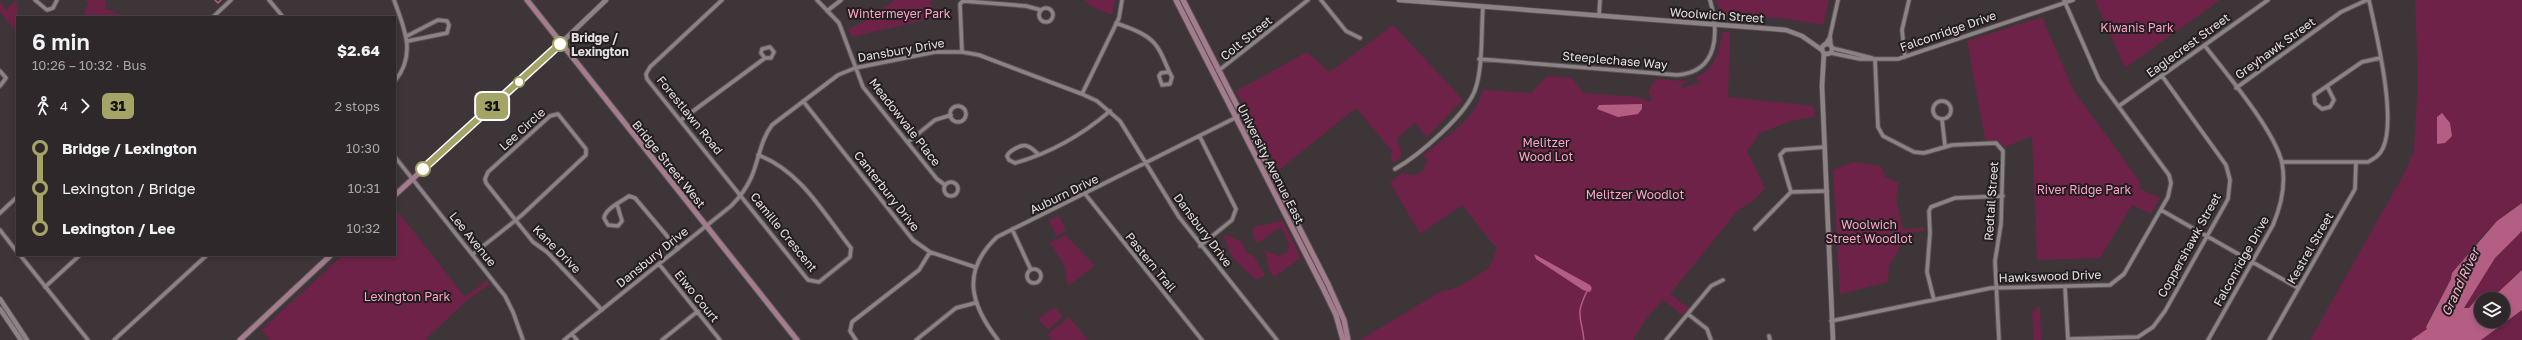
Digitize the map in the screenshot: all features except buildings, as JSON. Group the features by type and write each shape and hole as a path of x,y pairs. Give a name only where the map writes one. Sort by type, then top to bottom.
{"main road":[{"name":"Bridge Street West","path":"526,0 797,340"},
{"name":"University Avenue East","path":"1176,0 1327,297 1343,340"},
{"name":"University Avenue East","path":"1183,0 1219,71 1243,114 1339,307 1348,340"},
{"path":"396,194 560,44"},
{"path":"240,340 330,256"}],"street":[{"path":"35,0 47,10 53,8 57,0"},
{"path":"214,16 231,0"},
{"path":"269,0 282,16"},
{"path":"394,0 408,38 404,66 396,78"},
{"path":"560,44 606,0"},
{"name":"Forestlawn Road","path":"722,0 647,70 647,79 742,195"},
{"name":"Meadowvale Place","path":"817,0 839,23 863,87 937,179 945,185"},
{"path":"827,11 841,0"},
{"path":"962,52 959,14 960,4 963,1 969,0 1026,6 1041,10"},
{"path":"1082,94 1122,11 1122,0"},
{"name":"Colt Street","path":"1214,74 1308,0"},
{"path":"1321,0 1346,30 1360,38"},
{"name":"Woolwich Street","path":"1399,0 1786,30 1827,49"},
{"path":"1600,0 1600,16"},
{"name":"Steeplechase Way","path":"1479,59 1683,75 1697,70 1710,58 1713,50 1715,25 1710,0"},
{"path":"1832,340 1822,86 1827,49 1838,0"},
{"path":"1905,57 1902,30 1908,0"},
{"name":"Falconridge Drive","path":"1827,49 1860,59 1888,60 1905,57 2064,1 2073,0"},
{"name":"Eaglecrest Street","path":"2119,106 2268,0"},
{"path":"2282,162 2356,162 2375,159 2380,154 2385,142 2387,101 2368,0"},
{"name":"Greyhawk Street","path":"2236,88 2341,12 2368,0"},
{"name":"Hawkswood Drive","path":"1831,321 1997,288 2104,286 2120,279 2162,210 2170,191 2169,175 2099,80 2064,1"},
{"path":"1395,169 1411,160 1470,103 1477,86 1482,7"},
{"path":"438,20 446,21 449,25 447,33 408,38 438,20"},
{"path":"1116,23 1148,38 1155,44 1168,72 1172,77 1172,82 1168,85 1162,85 1159,76 1162,73 1168,72"},
{"name":"Falconridge Drive","path":"2205,46 2266,128 2282,162 2283,192 2280,208 2273,225 2208,340"},
{"name":"Dansbury Drive","path":"564,340 731,206 742,195 751,178 765,134 772,125 838,75 855,68 935,52 962,52 979,55 1082,94 1110,111 1128,132 1179,217 1200,246 1277,340"},
{"path":"681,120 765,58"},
{"path":"2327,86 2334,100 2330,107 2322,108 2317,106 2314,98 2327,86 2362,62 2380,58"},
{"name":"Redtail Street","path":"1875,59 1879,132 1905,149 1914,152 1924,153 1945,146 1996,144 2001,147 2004,156 2001,224 1995,261 2000,340"},
{"path":"0,71 6,78 0,86"},
{"name":"Coppershawk Street","path":"2068,340 2138,337 2147,333 2165,311 2228,199 2229,173 2216,149 2162,76"},
{"name":"Canterbury Drive","path":"803,101 913,240 930,252 975,267"},
{"path":"1942,101 1950,105 1951,110 1947,117 1942,119 1936,116 1934,111 1937,103 1942,101"},
{"path":"958,106 966,112 965,118 959,121 953,119 951,115 953,108 958,106"},
{"path":"1038,154 1031,148 1024,146 1011,151 1007,156 1009,160 1015,163 1038,154 1075,139 1110,111"},
{"name":"Lee Circle","path":"473,254 515,220 586,155 586,149 558,114 550,116 486,175 486,183 515,220"},
{"name":"Auburn Drive","path":"998,340 988,327 975,303 973,283 975,267 985,248 997,237 1012,229 1086,195 1243,114"},
{"path":"908,142 935,120 951,115"},
{"path":"1942,119 1945,146"},
{"path":"1200,137 1236,209 1232,220 1200,246"},
{"path":"1791,192 1782,166 1781,152 1825,147"},
{"name":"Camille Crescent","path":"742,195 812,282 819,282 850,257 851,248 796,178 783,167 758,155"},
{"name":"Lee Avenue","path":"396,158 473,254 504,296 514,312 523,340"},
{"name":"Kestrel Street","path":"2269,340 2355,189 2356,162"},
{"name":"Meadowvale Place","path":"949,182 956,183 958,191 955,195 949,195 945,191 945,185 949,182"},
{"path":"1755,229 1791,192 1827,191"},
{"name":"Pastern Trail","path":"1086,195 1202,340"},
{"path":"617,204 622,221 618,226 611,226 605,221 604,215 617,204 629,196 635,198 678,249"},
{"path":"1934,300 1927,272 1930,233 1929,211 1931,207 1955,198 2002,196"},
{"path":"0,213 16,198"},
{"path":"2162,210 2298,288"},
{"path":"1286,215 1292,215"},
{"name":"Kane Drive","path":"515,220 533,242 548,252 602,310"},
{"path":"1012,229 1031,270"},
{"path":"0,230 16,251"},
{"path":"856,340 850,331 852,322 919,270 930,252"},
{"path":"21,256 88,340"},
{"path":"45,287 79,256"},
{"path":"114,340 206,256"},
{"name":"Eiwo Court","path":"659,264 720,340"},
{"path":"1666,340 1711,286 1723,280"},
{"path":"2065,287 2068,340"},
{"path":"0,299 27,340"},
{"path":"916,340 956,308 975,303"},
{"path":"0,309 21,340"},
{"path":"662,340 698,311"},
{"path":"1688,314 1707,329 1711,340"},
{"path":"572,334 577,340"}],"green space":[{"path":"16,0 18,16 16,16 16,32 0,12 0,2 6,10"},
{"path":"86,0 105,0 106,9 124,16 83,16 88,4"},
{"name":"Wintermeyer Park","path":"895,0 931,0 933,18 852,37 848,29 862,23"},
{"path":"1084,0 1115,0 1112,15 1091,6"},
{"path":"1716,0 1829,0 1823,25 1780,18 1721,16"},
{"name":"Kiwanis Park","path":"2095,0 2220,0 2125,68"},
{"path":"2415,0 2522,0 2522,203 2491,227 2465,257 2444,291 2426,326 2428,329 2411,340 2310,340 2405,172 2414,151 2418,80"},
{"name":"River Ridge Park","path":"2042,17 2074,91 2140,182 2140,189 2160,198 2151,214 2132,205 2100,258 2037,260 2032,136 2005,147 1997,141 1985,140 1967,41"},
{"path":"1393,25 1463,100 1427,137 1415,123 1397,138 1402,156 1394,163 1390,157 1392,151 1356,108 1279,170 1236,91 1307,52 1330,72"},
{"name":"Melitzer Woodlot","path":"1723,32 1730,32 1728,97 1814,106 1815,116 1791,121 1760,133 1747,151 1765,188 1754,200 1738,210 1670,294 1689,308 1682,315 1663,300 1646,319 1633,340 1360,340 1440,292 1458,287 1489,268 1497,249 1462,205 1420,234 1390,182 1402,173 1415,175 1421,172 1426,165 1427,160 1423,155 1467,119 1474,110 1483,90 1531,93 1547,76 1572,78 1583,93 1639,97 1650,102 1652,100 1648,91 1656,79 1687,81 1687,83 1681,84 1682,88 1701,82 1695,78 1708,70 1712,65"},
{"name":"Woolwich Street Woodlot","path":"1854,162 1881,166 1885,177 1899,183 1896,199 1903,230 1924,227 1924,231 1903,234 1901,245 1889,266 1888,282 1840,294 1833,170"},
{"name":"Lexington Park","path":"396,209 465,297 487,280 490,284 465,302 425,340 271,340 261,330 342,256 396,256"},
{"path":"1059,216 1066,231 1056,236 1049,220"},
{"path":"1283,221 1300,256 1298,260 1274,277 1269,270 1265,250 1278,256 1287,252 1289,243 1281,227 1258,243 1253,237 1253,227"},
{"path":"2522,231 2522,270 2498,292 2474,292 2495,258"},
{"path":"1223,234 1241,241 1247,253 1254,256 1265,276 1256,280 1232,257"},
{"path":"1066,235 1095,266 1068,286 1064,265 1050,242"},
{"path":"2474,293 2474,302 2469,308 2464,309"},
{"path":"2040,306 2041,340 2034,340 2032,312"},
{"path":"1055,307 1063,317 1048,330 1038,319"},
{"path":"2522,310 2522,340 2481,340 2497,328 2510,328 2510,319"},
{"path":"1069,317 1088,340 1052,340 1047,335"}],"water":[{"path":"1642,104 1642,109 1638,114 1618,117 1597,109 1599,105"},
{"path":"2442,113 2450,123 2452,136 2445,143 2437,144 2437,117"},
{"name":"Grand River","path":"2522,203 2522,231 2495,258 2464,308 2469,308 2474,302 2474,328 2497,328 2481,340 2411,340 2427,329 2426,327 2451,279 2452,273 2497,221"},
{"path":"1534,254 1590,285 1592,288 1590,292 1583,290 1536,259"},
{"path":"2522,270 2522,310 2510,319 2510,292 2498,292"}],"waterway":[{"path":"215,0 218,3 221,0"},
{"path":"1584,340 1580,320 1580,311 1587,291"}],"bus line":[{"name":"31","path":"423,169 560,44"}],"place":[{"name":"Bridge / Lexington","path":"560,44"}],"park label":[{"name":"Melitzer Wood Lot","path":"1546,149"}]}
